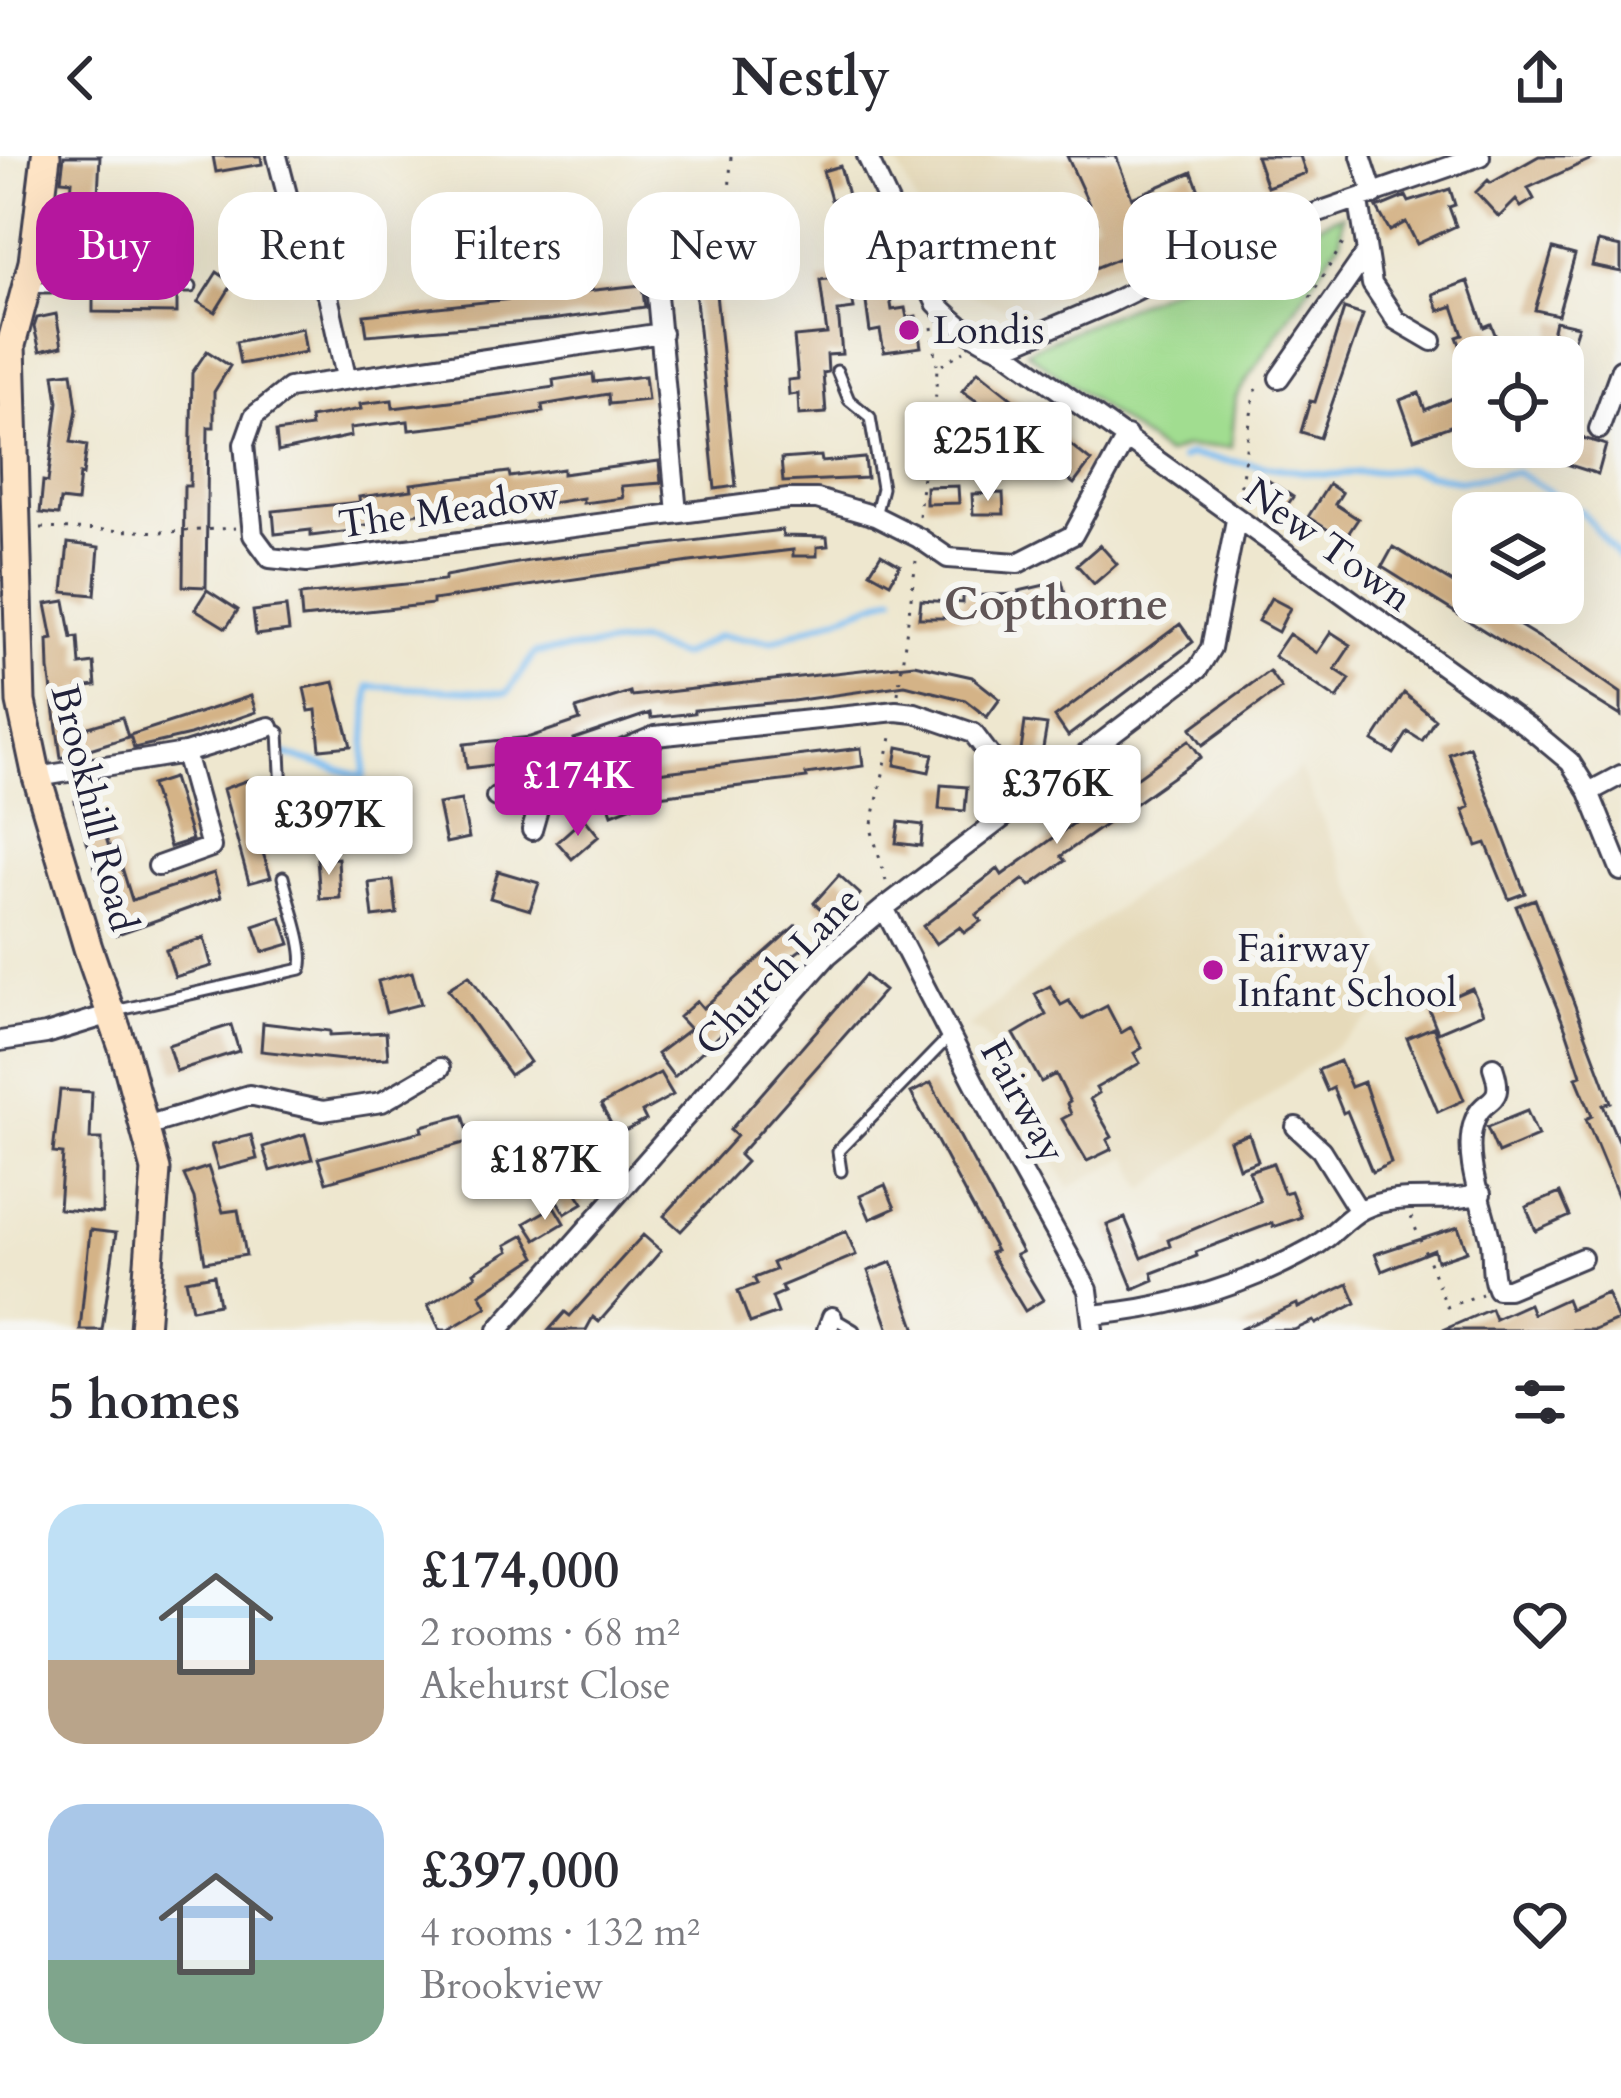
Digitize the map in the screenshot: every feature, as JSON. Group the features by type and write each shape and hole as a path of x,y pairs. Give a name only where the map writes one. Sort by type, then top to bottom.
{"street":[{"name":"Brookhill Road","path":"46,156 33,262 11,345 5,448 15,528 10,702 37,776 156,1170 144,1330"},
{"path":"277,156 303,256 328,296 346,377"},
{"path":"868,156 936,303 981,341 1002,349 1126,436"},
{"path":"1361,156 1372,284 1396,320 1432,341"},
{"path":"1002,349 1238,240 1480,156"},
{"path":"1280,378 1367,252"},
{"path":"660,300 677,513"},
{"path":"251,526 244,444 254,416 289,388 662,333"},
{"path":"1599,429 1621,369"},
{"name":"The Meadow","path":"251,526 270,558 307,562 817,499 875,516 948,558 1018,563 1073,535 1126,436"},
{"name":"New Town","path":"1126,436 1570,762 1589,792 1621,871"},
{"name":"Church Lane","path":"498,1330 828,955 1198,669 1211,648 1236,520"},
{"path":"496,797 543,792 600,758 655,736 896,710 973,733 1025,802"},
{"path":"37,776 185,754 269,727"},
{"path":"158,866 211,847 185,754"},
{"path":"1589,792 1621,775"},
{"path":"532,830 543,792"},
{"name":"Fairway","path":"890,903 950,1036 1088,1290 1093,1322"},
{"path":"0,1041 46,1034 110,1013"},
{"path":"1493,1067 1499,1091 1496,1100 1479,1114 1473,1136 1475,1178 1497,1288 1508,1288 1582,1258"},
{"path":"146,1126 250,1095 323,1111 382,1102 440,1068"},
{"path":"1296,1127 1321,1150 1359,1210"},
{"path":"1093,1322 1242,1282 1315,1247 1359,1210 1404,1198 1481,1194"}],"lane":[{"path":"26,287 36,287"},
{"path":"837,371 849,400 870,417 882,488 875,516"},
{"path":"269,727 279,732 282,792"},
{"path":"110,1013 301,969 305,951 292,922 284,877"},
{"path":"841,1171 838,1151 950,1036"},
{"path":"830,1323 854,1330"}],"path":[{"path":"729,192 730,156"},
{"path":"890,903 871,828 896,710 920,538 923,475 934,433 937,367 930,312 936,303"},
{"path":"937,367 981,341"},
{"path":"1243,476 1246,450"},
{"path":"15,528 203,532 251,526"},
{"path":"1404,1198 1447,1307 1497,1288"}],"shaded area":[{"path":"923,156 1197,156 1210,192 1123,192 1123,269 1099,280 1099,192 911,192 898,164"},
{"path":"985,300 1055,300 1022,315"},
{"name":"Fairway Infant School","path":"1300,769 1397,987 1381,1011 1144,1190 1129,1156 1069,1188 1019,1095 1006,1090 987,1059 991,1045 982,1033 967,1028"}],"green space":[{"path":"1343,214 1340,240 1321,269 1321,224"},
{"path":"1144,300 1300,300 1236,397 1231,447 1185,447 1166,455 1026,351"}],"building":[{"path":"64,156 100,156 98,192 71,192 72,181 61,180"},
{"path":"213,156 261,156 262,164 216,172"},
{"path":"1067,156 1116,156 1130,192 1123,192 1123,257 1099,266 1099,192 1083,192"},
{"path":"1256,156 1300,156 1306,173 1267,187"},
{"path":"1539,156 1598,156 1528,188 1534,199 1521,207 1516,200 1499,217 1476,192 1488,180 1491,183"},
{"path":"840,166 847,192 829,192 823,171"},
{"path":"1192,172 1199,192 1146,192"},
{"path":"1450,189 1455,205 1449,207 1456,226 1417,244 1406,222 1390,231 1377,208 1406,196 1409,202"},
{"path":"1598,242 1621,247 1621,272 1592,266"},
{"path":"1553,249 1575,255 1558,315 1535,310"},
{"path":"217,272 218,300 222,300 215,312 198,302"},
{"path":"824,279 824,300 853,300 854,309 838,311 842,354 827,355 828,372 823,373 826,413 799,415 798,394 789,395 788,380 798,379 794,337 827,334 820,280"},
{"path":"1468,281 1484,327 1491,324 1496,336 1460,336 1453,306 1439,311 1433,294"},
{"path":"627,287 627,300 644,300 645,307 367,335 364,315 503,300 603,300 603,289"},
{"path":"93,300 177,300 177,313 93,312"},
{"path":"696,300 717,300 736,486 715,489"},
{"path":"866,300 890,300 892,310 905,308 907,318 916,316 921,347 884,352 880,330 870,332"},
{"path":"1344,309 1363,315 1320,438 1301,432"},
{"path":"56,314 62,346 40,351 34,327 37,318"},
{"path":"1555,321 1578,326 1575,336 1552,336"},
{"path":"302,328 306,352 240,364 236,342"},
{"path":"207,351 230,366 214,392 214,427 208,427 206,587 183,586 192,373"},
{"path":"978,371 1091,461 1074,484 1042,460 1045,456 1000,417 962,391"},
{"path":"72,372 77,409 71,442 87,445 77,502 60,500 58,515 40,513 58,402 54,374"},
{"path":"593,374 594,382 645,376 648,400 609,404 608,394 542,405 543,412 446,426 409,430 408,421 350,428 351,436 278,452 276,432 311,427 310,418 361,409 360,404 392,400 393,408 507,394 554,387 553,380"},
{"path":"1419,393 1425,410 1452,398 1452,425 1414,439 1400,400"},
{"path":"1584,438 1606,445 1598,474 1579,468 1584,468"},
{"path":"821,456 822,462 865,458 867,478 783,482 781,459"},
{"path":"659,461 661,483 621,486 623,498 583,503 583,498 526,507 525,501 473,509 472,505 406,515 406,519 351,527 351,531 275,534 273,511 360,502 359,497 412,490 411,484 509,472 510,477 563,469 563,474"},
{"path":"1269,481 1293,497 1281,514 1257,497"},
{"path":"1329,484 1342,493 1335,504 1358,519 1344,540 1308,517"},
{"path":"958,486 959,503 926,504 926,487"},
{"path":"1003,493 1004,514 973,514 972,494"},
{"path":"782,530 783,536 827,537 828,546 817,547 817,556 793,556 793,550 690,562 433,600 433,604 302,618 300,595 445,580 445,576 529,561"},
{"path":"68,543 99,547 95,595 63,592"},
{"path":"1100,545 1117,564 1094,584 1077,565"},
{"path":"1393,547 1452,582 1452,611 1382,567"},
{"path":"881,554 900,565 890,583 870,572"},
{"path":"1062,581 1067,601 1006,618 919,618 921,600 963,603 963,596 1019,594"},
{"path":"207,590 238,610 226,628 195,609"},
{"path":"1271,598 1290,608 1278,632 1258,621"},
{"path":"65,601 72,638 78,637 80,665 94,663 96,686 78,688 82,729 122,717 128,737 61,758 46,604"},
{"path":"286,607 289,631 256,635 253,611"},
{"path":"1180,624 1193,642 1068,736 1055,717"},
{"path":"1473,624 1517,624 1553,646 1621,693 1621,716"},
{"path":"1331,632 1351,645 1335,669 1350,679 1337,699 1274,656 1289,634 1317,653"},
{"path":"914,664 972,677 1000,699 987,717 965,700 905,685 651,718 650,713 526,761 467,768 464,744 530,737 580,720 576,709 630,692 631,696"},
{"path":"1269,671 1281,688 1203,745 1191,728"},
{"path":"334,682 351,746 320,749 316,710 309,711 304,688"},
{"path":"1404,693 1435,719 1422,741 1408,732 1394,754 1373,741"},
{"path":"251,696 256,712 134,748 130,735"},
{"path":"1025,722 1047,725 1042,754 1021,751"},
{"path":"1189,740 1201,757 1061,856 1065,861 1030,886 1024,879 976,915 981,921 964,933 960,927 936,944 923,926 998,869 1002,875"},
{"path":"1469,746 1525,893 1509,899 1486,843 1477,846 1463,810 1470,807 1449,754"},
{"path":"898,747 933,754 929,772 895,765"},
{"path":"861,748 863,766 806,774 807,778 658,796 612,814 604,791 649,774"},
{"path":"173,778 192,840 170,847 151,785"},
{"path":"248,780 261,817 252,820 271,877 249,883 223,789"},
{"path":"941,785 967,787 965,811 939,809"},
{"path":"93,796 132,900 214,873 221,897 115,935 75,801"},
{"path":"461,800 469,838 446,843 438,804"},
{"path":"584,818 599,836 572,859 557,842"},
{"path":"899,822 923,825 921,846 896,843"},
{"path":"338,858 340,898 320,899 317,859"},
{"path":"498,871 539,883 530,910 490,898"},
{"path":"839,875 860,894 835,922 814,903"},
{"path":"393,880 397,914 373,917 369,883"},
{"path":"1535,899 1611,1102 1603,1105 1621,1148 1621,1203 1586,1119 1592,1116 1576,1077 1581,1075 1566,1030 1516,906"},
{"path":"281,917 290,944 263,952 254,926"},
{"path":"796,925 810,943 777,967 782,973 750,997 755,1003 674,1077 657,1054 690,1029 679,1017 697,1001 703,1008"},
{"path":"204,938 212,966 175,977 166,950"},
{"path":"412,972 421,1004 386,1013 378,981"},
{"path":"469,975 530,1062 510,1075 448,989"},
{"path":"865,975 884,991 739,1155 746,1162 681,1231 664,1216 737,1136 730,1130"},
{"path":"1050,986 1061,1005 1069,1001 1082,1019 1107,1006 1121,1033 1131,1027 1142,1048 1134,1053 1140,1063 1096,1088 1099,1093 1090,1099 1112,1137 1107,1140 1112,1149 1087,1161 1062,1119 1071,1114 1070,1102 1056,1074 1041,1082 1014,1034 1046,1015 1035,994"},
{"path":"1472,988 1483,1013 1438,1032 1428,1007"},
{"path":"263,1023 330,1031 330,1035 386,1032 388,1058 343,1060 261,1051"},
{"path":"231,1025 239,1051 176,1071 168,1045"},
{"path":"1433,1027 1464,1100 1438,1112 1407,1038"},
{"path":"1340,1061 1351,1087 1364,1082 1391,1163 1372,1172 1347,1111 1343,1113 1333,1088 1327,1091 1318,1070"},
{"path":"660,1073 673,1095 642,1112 646,1120 617,1135 601,1105"},
{"path":"931,1083 1043,1300 1025,1311 990,1253 996,1251 911,1093"},
{"path":"60,1090 92,1092 90,1139 102,1139 102,1213 59,1209 63,1154 53,1153"},
{"path":"1527,1111 1538,1136 1498,1153 1487,1127"},
{"path":"463,1115 471,1141 326,1182 318,1158 423,1131 422,1126"},
{"path":"305,1134 312,1159 270,1171 263,1147"},
{"path":"1249,1134 1258,1161 1239,1168 1230,1141"},
{"path":"251,1135 257,1159 218,1169 211,1145"},
{"path":"613,1136 623,1157 578,1185 564,1163"},
{"path":"1273,1163 1284,1193 1291,1191 1301,1217 1196,1252 1197,1256 1152,1273 1154,1280 1133,1289 1107,1225 1125,1218 1142,1258 1170,1246 1168,1240 1260,1201 1249,1171"},
{"path":"208,1167 223,1212 238,1210 246,1255 205,1262 194,1198 184,1175"},
{"path":"570,1183 583,1203 565,1214 553,1194"},
{"path":"885,1185 895,1208 870,1219 860,1196"},
{"path":"1560,1193 1570,1216 1536,1231 1526,1207"},
{"path":"554,1206 564,1223 536,1240 525,1223"},
{"path":"1458,1227 1467,1251 1437,1261 1434,1250 1382,1271 1375,1254"},
{"path":"90,1230 116,1233 102,1330 80,1330"},
{"path":"846,1231 856,1255 781,1286 784,1292 772,1297 778,1313 750,1323 738,1291 775,1270 772,1263"},
{"path":"524,1235 536,1257 480,1294 487,1307 440,1330 428,1305 476,1276 474,1272 509,1251 506,1245"},
{"path":"643,1235 661,1251 599,1322 593,1317 586,1330 549,1330 565,1312 570,1316"},
{"path":"892,1262 916,1330 889,1330 868,1271"},
{"path":"214,1275 219,1304 192,1309 186,1280"},
{"path":"1348,1284 1356,1303 1316,1324 1294,1330 1239,1330 1297,1304 1298,1308"},
{"path":"1607,1293 1618,1320 1595,1330 1443,1330 1491,1309 1495,1319 1529,1304 1533,1314 1566,1299 1570,1309"}],"waterway":[{"path":"1181,459 1188,455 1326,475 1408,469 1460,481 1517,472 1581,511 1621,560"},
{"path":"284,754 364,777 369,686 507,693 535,653 639,642 680,656 719,636 772,641 894,596"}],"place":[{"name":"Londis","path":"909,330"},
{"name":"Fairway Infant School","path":"1213,970"}],"district":[{"name":"Copthorne","path":"1056,604"}]}
